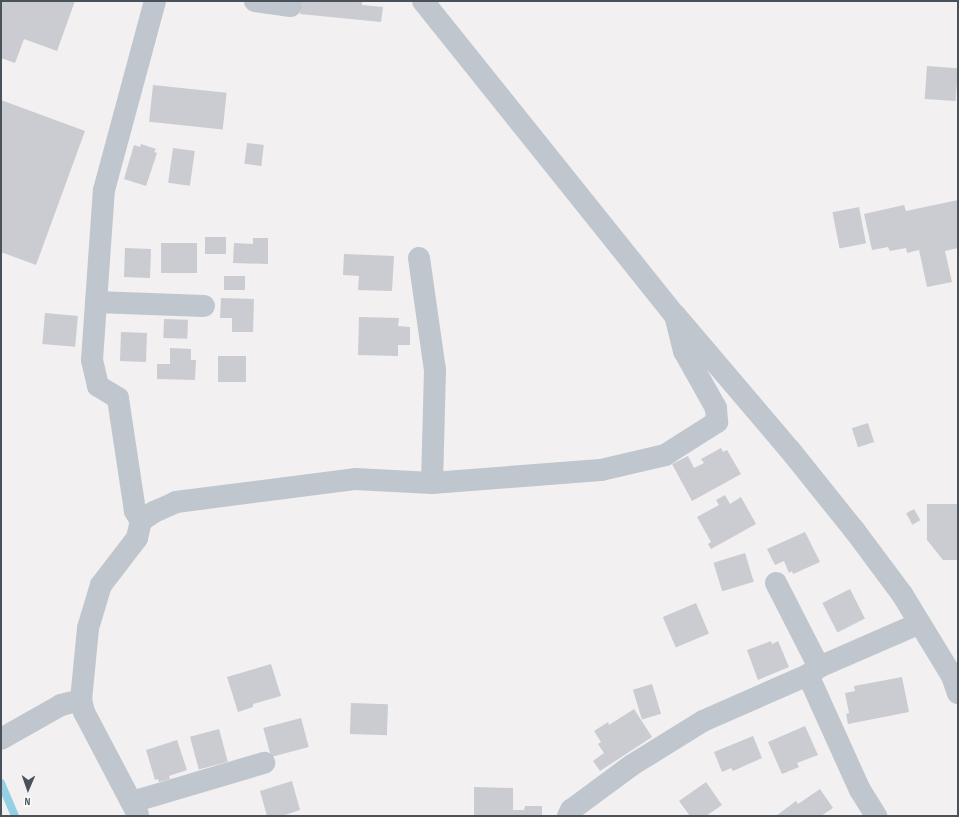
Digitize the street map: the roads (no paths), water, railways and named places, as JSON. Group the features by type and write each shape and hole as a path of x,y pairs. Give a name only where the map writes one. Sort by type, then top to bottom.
{"street":[{"path":"141,521 135,511 118,398 98,386 92,360 104,190 155,1"},
{"path":"255,1 292,6"},
{"path":"422,1 675,315 795,456 859,537 902,594 952,676 958,693"},
{"path":"420,258 435,370 432,483"},
{"path":"96,302 204,306"},
{"path":"264,763 136,809 84,712 81,700 88,628 101,585 137,538 141,521 154,512 176,502 355,479 432,483 601,470 665,455 717,422 716,408 684,351 675,315"},
{"path":"776,583 860,790 876,816"},
{"path":"568,816 571,810 632,765 703,722 920,623"},
{"path":"1,739 61,705 81,700"}],"waterway":[{"path":"1,783 15,816"}]}
